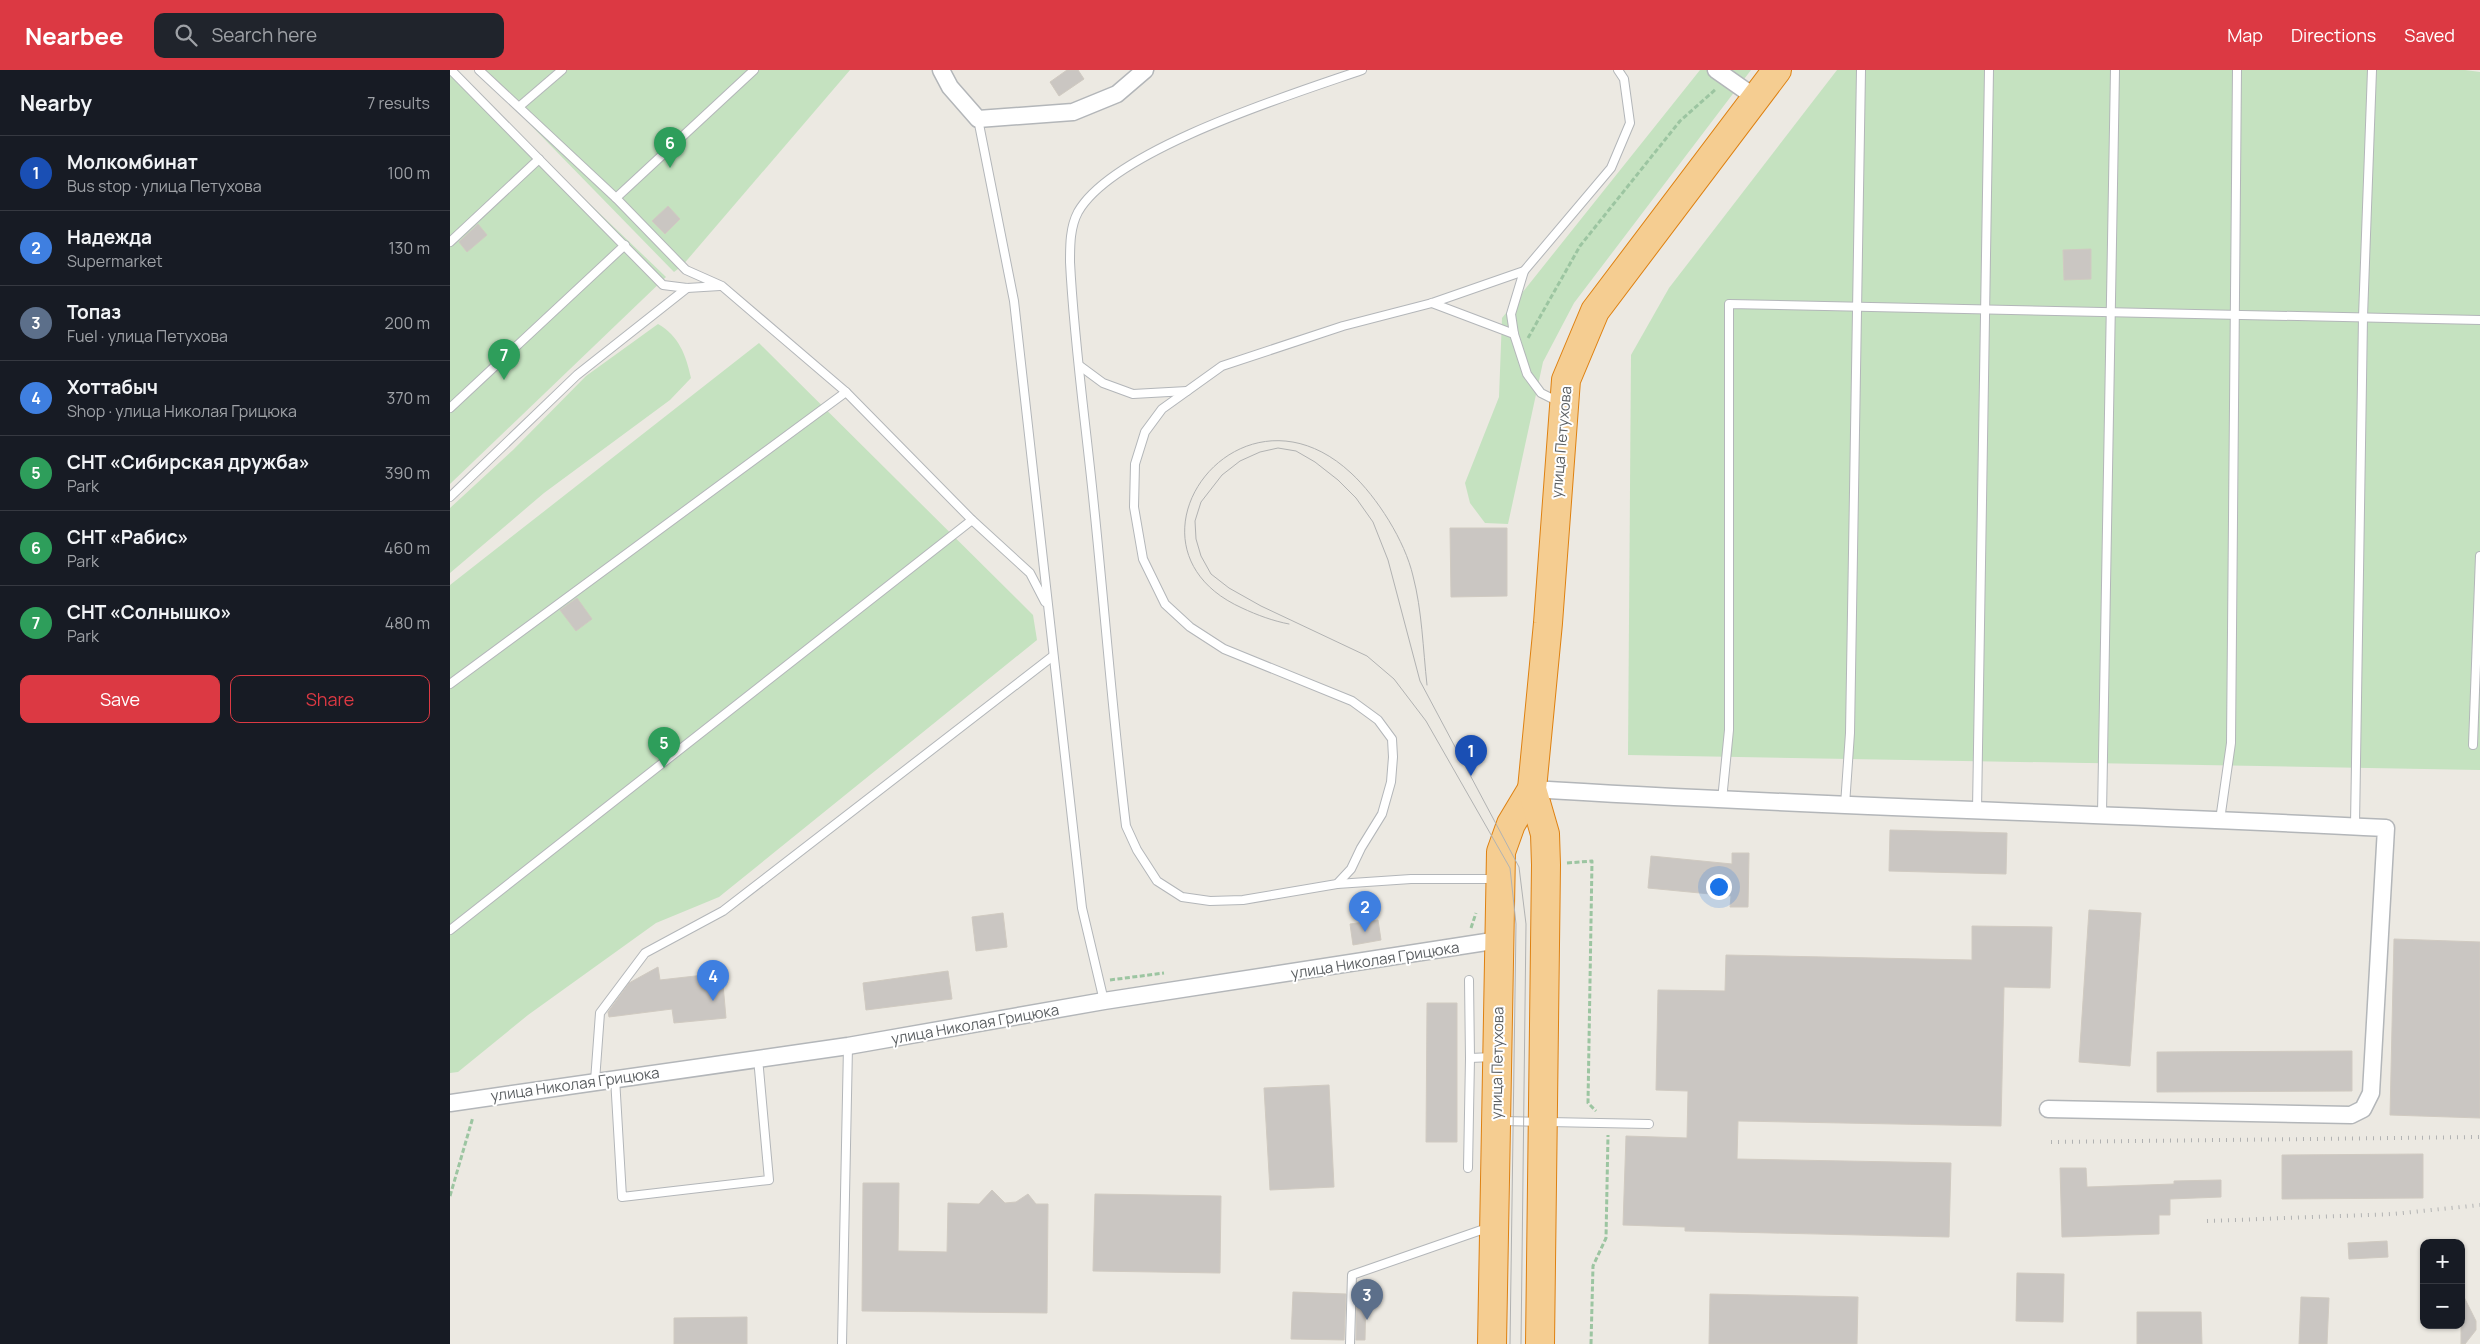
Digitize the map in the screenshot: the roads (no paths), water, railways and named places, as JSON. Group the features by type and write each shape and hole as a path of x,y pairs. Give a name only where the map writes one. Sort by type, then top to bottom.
{"highway":[{"name":"улица Петухова","path":"1540,1344 1546,865 1545,834 1532,789 1548,623 1566,380 1595,311 1777,70"},
{"name":"улица Петухова","path":"1492,1344 1496,1121 1484,1058 1499,940 1501,852 1511,824 1532,789"}],"street":[{"path":"941,70 950,87 978,118 1073,112 1116,94 1144,70"},
{"path":"1721,74 1756,98"},
{"path":"1532,789 1722,801 2102,814 2386,828 2371,1093 2363,1109 2351,1115 2048,1109"},
{"name":"улица Николая Грицюка","path":"450,1103 848,1046 1104,1002 1499,940"}],"lane":[{"path":"479,70 520,106 616,198 686,270 722,286 846,392 972,520 1030,573 1048,606"},
{"path":"520,106 562,70"},
{"path":"616,198 754,70"},
{"path":"1362,70 1252,108 1167,145 1128,167 1092,194 1078,211 1071,230 1070,261 1126,826 1137,850 1157,881 1182,896 1210,901 1243,900 1338,884 1411,879 1500,879"},
{"path":"1563,404 1541,393 1527,374 1514,334 1511,314 1524,271 1611,168 1630,123 1624,79 1618,70"},
{"path":"1845,806 1850,733 1862,70"},
{"path":"1977,810 1988,70"},
{"path":"2102,814 2115,70"},
{"path":"2220,820 2231,743 2237,70"},
{"path":"2355,826 2363,317 2372,70"},
{"path":"452,74 663,284 687,288 722,286"},
{"path":"978,118 1014,301 1082,908 1104,1002"},
{"path":"450,242 539,159"},
{"path":"450,408 625,245"},
{"path":"1338,884 1351,869 1382,814 1391,782 1392,739 1378,720 1352,702 1224,648 1190,627 1165,604 1142,559 1134,507 1135,464 1145,432 1162,409 1222,366 1342,326 1432,303 1524,271"},
{"path":"450,496 577,375 687,288"},
{"path":"1432,303 1514,334"},
{"path":"1722,801 1728,730 1729,304 2480,320"},
{"path":"1080,366 1103,383 1133,394 1186,391"},
{"path":"450,684 846,392"},
{"path":"450,930 972,520"},
{"path":"2473,745 2480,556"},
{"path":"595,1081 600,1013 645,953 723,911 1053,656"},
{"path":"1468,1168 1484,1058 1469,980"},
{"path":"842,1344 848,1046"},
{"path":"615,1078 622,1197 769,1180 758,1058"},
{"path":"1496,1121 1648,1124"},
{"path":"1350,1344 1352,1275 1494,1226"}],"tram line":[{"path":"1289,624 1265,618 1242,608 1203,580 1186,546 1187,511 1204,478 1231,453 1267,441 1308,446 1351,473 1371,494 1389,520 1404,549 1416,589 1427,685"},
{"path":"1510,1344 1516,924 1510,868 1426,721 1394,679 1367,656 1261,606 1229,588 1211,574 1201,556 1196,539 1195,521 1201,502 1222,475 1240,461 1260,452 1278,448 1296,451 1315,462 1338,480 1356,498 1373,522 1388,560 1420,681 1519,867 1526,924 1521,1344"}],"railway":[{"path":"2051,1142 2480,1137"},
{"path":"2207,1221 2393,1214 2480,1205"}],"place":[{"name":"СНТ «Рабис»","path":"670,168"},
{"name":"СНТ «Солнышко»","path":"504,380"},
{"name":"СНТ «Сибирская дружба»","path":"664,768"},
{"name":"Молкомбинат","path":"1471,776"},
{"name":"Надежда","path":"1365,932"},
{"name":"Хоттабыч","path":"713,1001"},
{"name":"Топаз","path":"1367,1320"}]}
